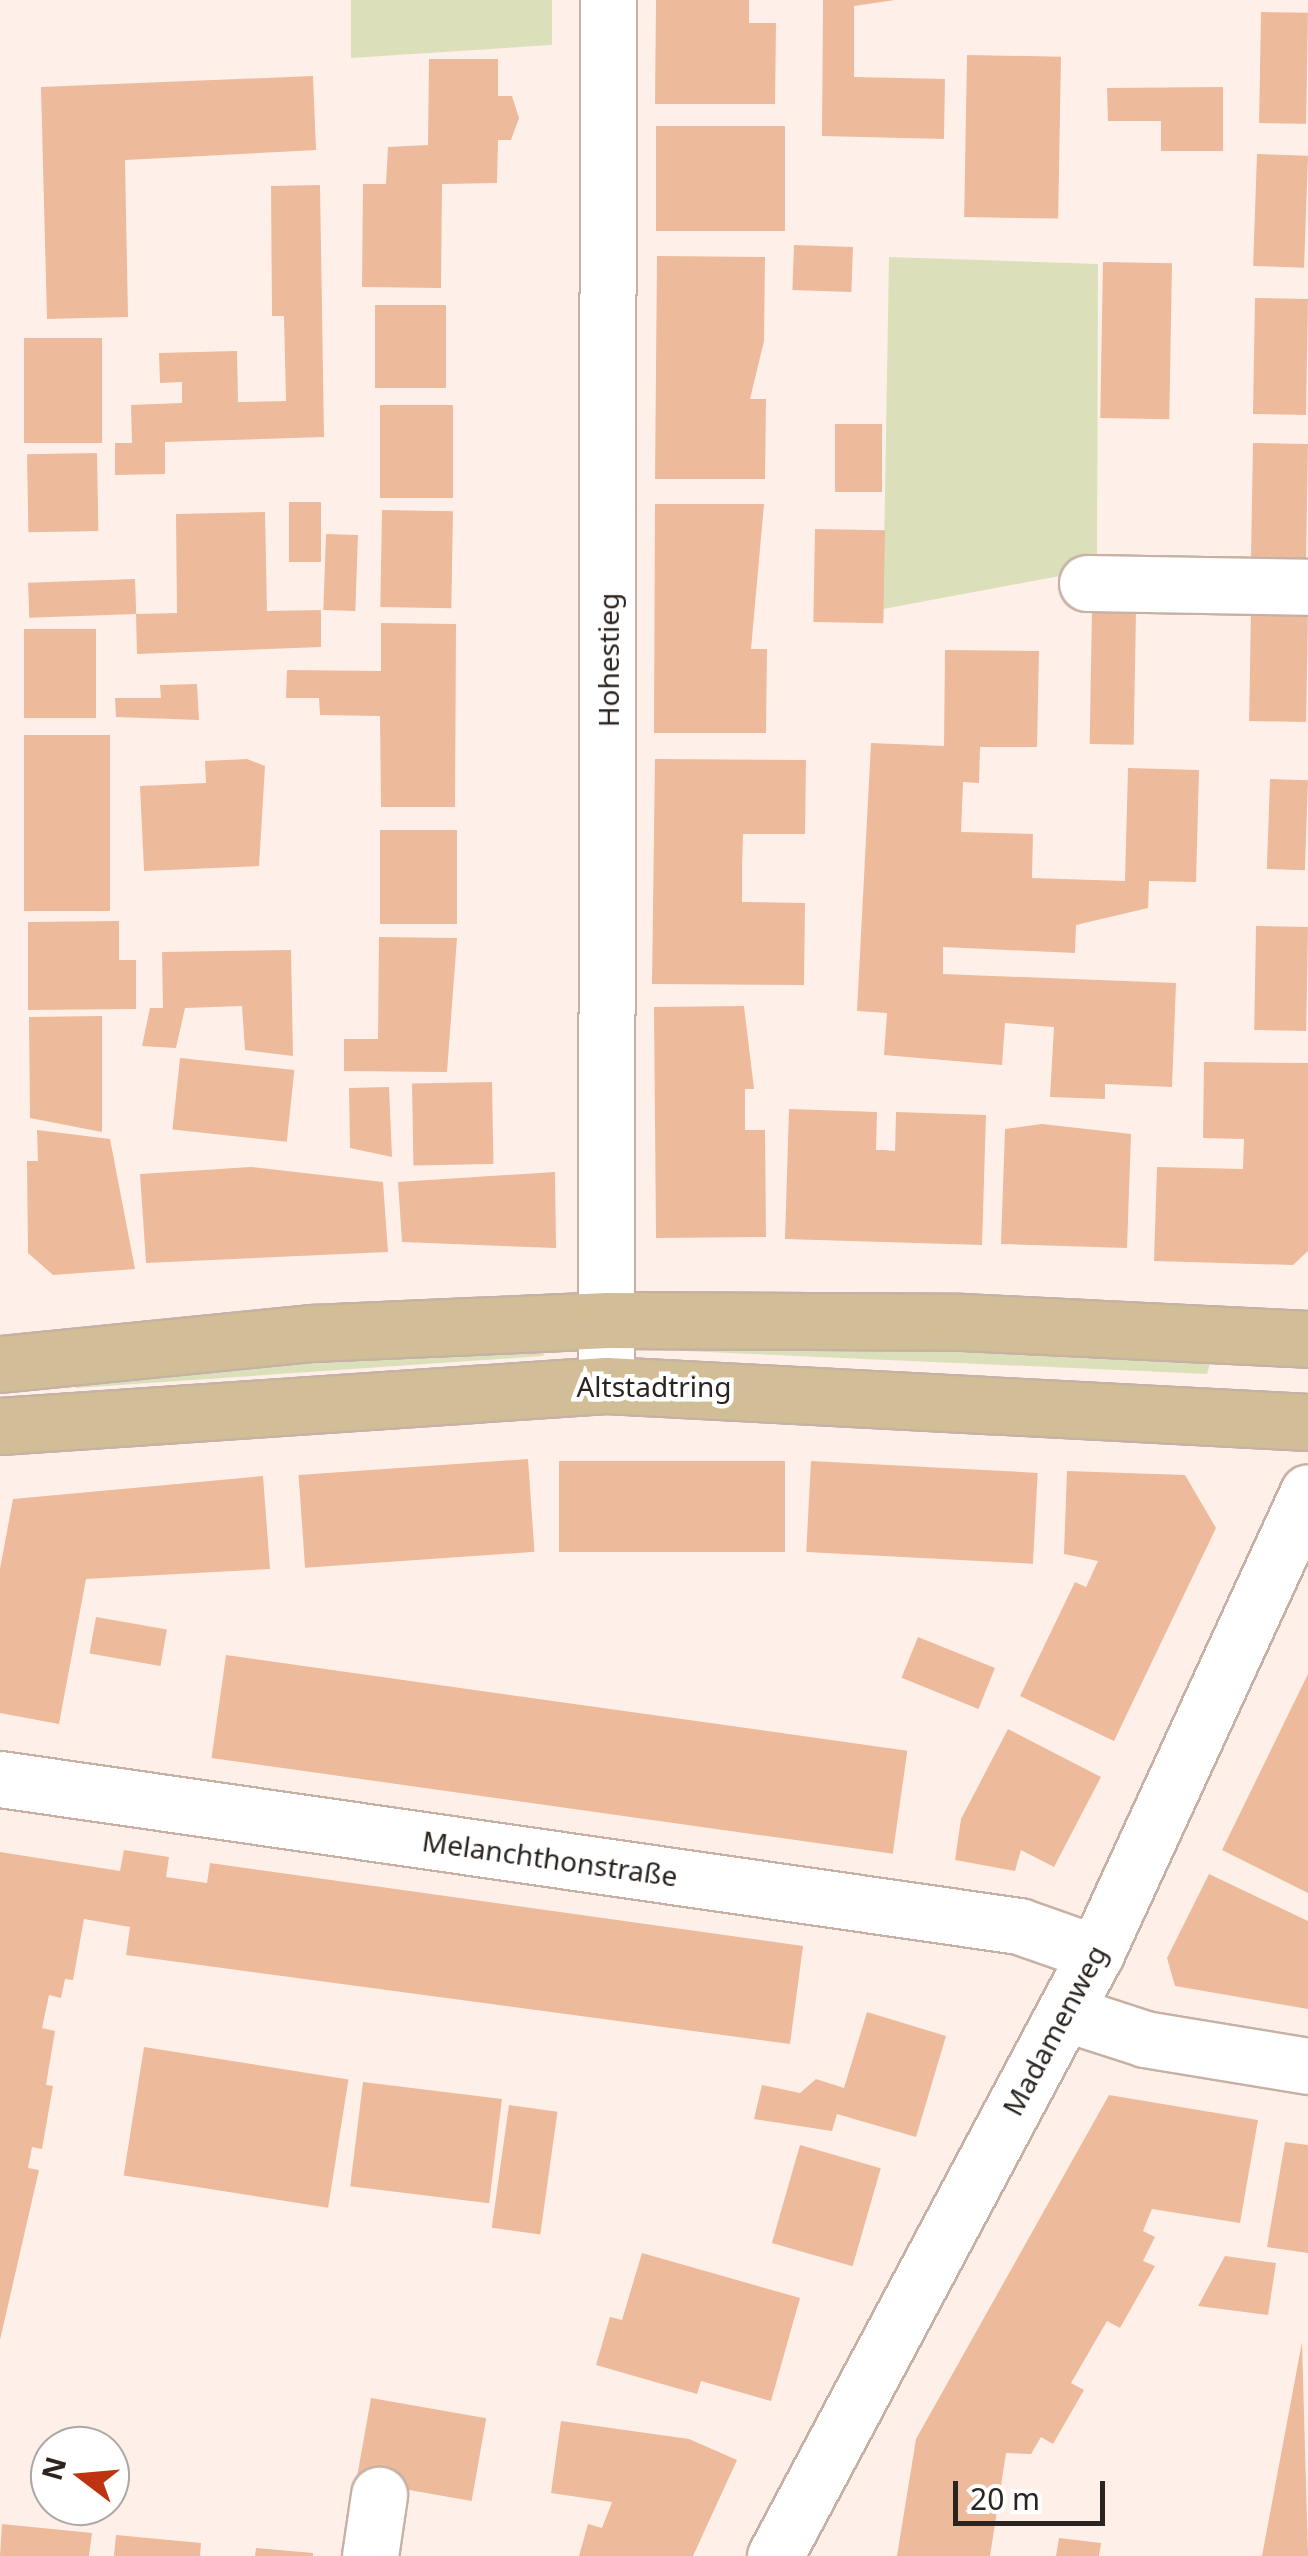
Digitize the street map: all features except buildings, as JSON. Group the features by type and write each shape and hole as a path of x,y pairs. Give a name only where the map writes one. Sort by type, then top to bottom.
{"main road":[{"path":"0,1364 312,1333 608,1320 945,1322 1308,1339"},
{"name":"Altstadtring","path":"0,1426 606,1385 1308,1422"}],"street":[{"name":"Hohestieg","path":"606,1385 608,0"},
{"path":"1087,582 1308,588"},
{"name":"Madamenweg","path":"775,2556 1096,1953 1308,1492"},
{"name":"Melanchthonstraße","path":"0,1779 1019,1926 1096,1953"},
{"path":"1065,2013 1103,2030 1308,2066"},
{"path":"370,2556 378,2495"}],"green space":[{"path":"351,0 552,0 552,45 351,58"},
{"path":"889,257 1098,264 1097,569 883,609"},
{"path":"769,1342 1212,1357 1207,1374 661,1350"},
{"path":"549,1346 543,1356 76,1388 75,1375"}]}
